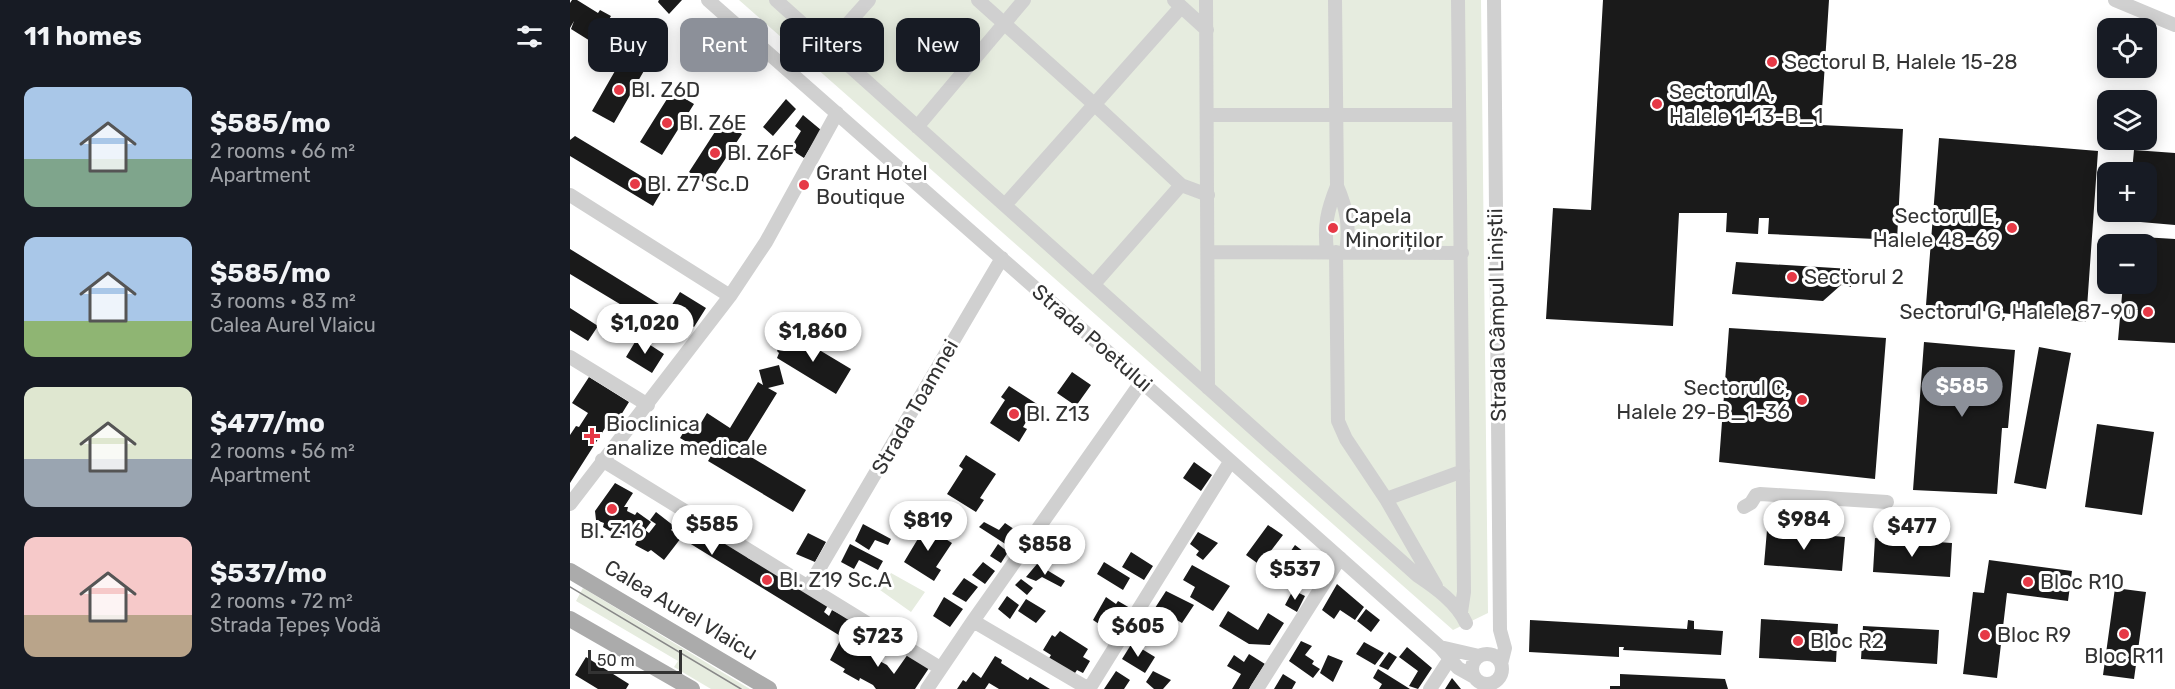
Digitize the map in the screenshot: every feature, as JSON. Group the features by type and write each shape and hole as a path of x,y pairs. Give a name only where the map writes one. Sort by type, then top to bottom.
{"main road":[{"name":"Calea Aurel Vlaicu","path":"570,571 769,689"},
{"path":"570,619 692,689"}],"street":[{"name":"Strada Poetului","path":"708,0 1142,381 1230,462 1440,647 1449,660 1480,683"},
{"path":"776,0 796,18"},
{"path":"853,18 869,0"},
{"path":"978,0 1181,185 1208,195"},
{"path":"917,127 1024,0"},
{"path":"1206,0 1208,388"},
{"path":"1335,0 1337,186 1326,214 1325,226 1336,252"},
{"path":"857,72 1418,576 1437,589 1464,618 1458,0"},
{"name":"Strada Câmpul Liniștii","path":"1494,0 1500,630 1505,648 1501,668 1505,689"},
{"path":"2115,0 2175,25"},
{"path":"1005,205 1095,105 1178,3 1206,30"},
{"path":"570,504 730,296 766,242 837,113"},
{"path":"1207,115 1459,115"},
{"path":"1094,284 1181,185"},
{"path":"1337,186 1348,220 1336,252 1338,421 1346,439 1386,499 1437,589"},
{"path":"570,195 730,296"},
{"path":"1209,252 1461,253"},
{"name":"Strada Toamnei","path":"809,586 1002,258"},
{"path":"570,357 648,405"},
{"path":"927,689 1142,381"},
{"path":"602,460 940,668"},
{"path":"973,621 1089,689 1230,462"},
{"path":"1386,499 1463,471"},
{"path":"1744,507 1760,494 1887,502"},
{"path":"1257,689 1340,558"},
{"path":"1440,647 1482,655 1497,658 1501,668 1498,679 1491,683 1480,683 1472,666 1482,655 1500,630"},
{"path":"1430,689 1449,660"}],"shaded area":[{"path":"739,0 1481,0 1488,613 1453,630 821,72 884,72 884,18 780,18 780,36 768,26 768,18 759,18"},
{"path":"891,573 925,592 911,612 880,590"},
{"path":"583,588 750,689 711,689 674,667 678,661 576,601"}],"building":[{"path":"572,0 577,0 598,13 600,10 611,16 610,18 588,18 588,40 571,29 574,21 570,28"},
{"path":"659,0 682,0 669,14 658,2"},
{"path":"1603,0 1829,0 1821,125 1903,129 1897,240 1768,234 1769,218 1759,218 1758,234 1726,232 1727,213 1679,213 1673,326 1546,319 1553,208 1591,210"},
{"name":"Bl. Z6D","path":"614,72 643,72 614,123 592,111"},
{"name":"Bl. Z6E","path":"672,91 694,104 662,155 640,142"},
{"path":"786,99 796,109 773,136 763,127"},
{"path":"803,115 821,130 804,158 790,149 801,131 795,126"},
{"name":"Bl. Z6F","path":"722,121 742,134 708,185 689,172"},
{"path":"575,136 663,189 653,206 570,156 570,140"},
{"name":"Sectorul E, Halele 48-69","path":"1939,138 2098,151 2086,322 1926,305"},
{"path":"2134,150 2175,153 2175,225 2140,222 2157,222 2157,162 2133,162"},
{"name":"Sectorul G, Halele 87-90","path":"2157,238 2175,239 2175,343 2118,340 2122,294 2157,294"},
{"path":"570,249 659,304 648,321 570,274"},
{"name":"Sectorul 2","path":"1736,262 1851,269 1851,287 1841,285 1823,301 1732,294"},
{"path":"680,292 706,308 694,327 668,311"},
{"path":"570,308 598,326 588,341 570,330"},
{"name":"Sectorul C, Halele 29-B_1-36","path":"1729,328 1886,338 1875,479 1719,462"},
{"path":"791,333 851,369 836,394 777,358 780,345 783,347"},
{"path":"638,337 664,354 652,373 626,357"},
{"path":"1924,342 2015,350 2008,428 2002,428 1997,494 1913,490"},
{"path":"2039,347 2071,353 2046,489 2014,483"},
{"path":"779,365 784,384 768,388 777,393 741,451 806,490 793,512 708,461 711,456 680,438 692,418 701,423 707,413 730,428 758,382 763,385 759,370"},
{"path":"1072,372 1091,385 1076,406 1057,393"},
{"path":"589,377 629,402 613,428 607,425 570,483 570,435 576,426 579,427 588,413 572,403"},
{"name":"Bl. Z13","path":"1009,386 1037,404 1023,427 1027,429 1019,442 990,423 1005,400 1001,397"},
{"path":"2097,424 2154,432 2142,515 2085,507"},
{"path":"966,455 996,474 980,498 984,500 976,512 947,494 963,469 959,466"},
{"path":"1194,462 1212,475 1201,491 1183,478"},
{"path":"615,483 633,493 624,507 628,507 627,511 635,515 637,512 651,522 645,530 649,533 656,524 650,520 656,512 674,526 671,530 681,538 664,560 651,550 648,552 635,545 637,541 617,531 615,534 603,527 604,523 596,520 595,511"},
{"path":"691,516 691,524 692,522 707,530 705,532 742,551 748,558 830,602 824,612 829,616 832,610 852,620 842,637 681,538"},
{"path":"984,522 999,530 1005,523 1020,533 1010,547 979,527"},
{"path":"863,524 891,539 888,545 875,540 869,550 855,541"},
{"path":"922,524 952,543 936,567 941,570 934,581 904,562 919,537 915,535"},
{"path":"1268,525 1283,535 1267,556 1278,564 1271,573 1246,555"},
{"path":"1767,530 1845,537 1842,571 1764,565"},
{"path":"1059,531 1081,544 1078,549 1061,541 1057,546 1050,540"},
{"path":"1198,532 1218,543 1203,560 1196,555 1199,551 1190,544"},
{"path":"808,533 826,542 815,562 796,554"},
{"path":"1875,538 1952,543 1950,577 1873,572"},
{"path":"850,544 883,561 878,570 859,560 854,569 841,562"},
{"path":"998,544 1008,552 1001,563 990,556"},
{"path":"1295,545 1308,555 1304,561 1312,567 1300,584 1295,580 1290,586 1274,575"},
{"path":"1131,552 1153,566 1144,580 1122,567"},
{"path":"1989,560 2072,571 2068,601 2007,593 1997,678 1963,674 1973,592 1984,593"},
{"path":"983,562 995,571 985,584 972,575"},
{"path":"1104,562 1130,578 1123,590 1097,574"},
{"path":"1037,564 1065,581 1061,587 1042,577 1036,581 1026,577"},
{"path":"1192,565 1230,586 1213,611 1190,597 1195,587 1183,580"},
{"path":"964,578 978,587 966,602 952,594"},
{"path":"1021,579 1033,588 1027,595 1015,585"},
{"path":"1337,584 1364,607 1355,620 1340,610 1334,619 1322,610"},
{"name":"Bloc R11","path":"2115,588 2146,592 2134,679 2103,675"},
{"path":"1293,590 1305,596 1297,612 1285,605"},
{"path":"1166,591 1194,605 1182,623 1155,608"},
{"path":"1007,596 1019,605 1010,619 998,609"},
{"path":"944,597 963,609 950,627 933,616"},
{"path":"1106,597 1116,604 1118,601 1130,608 1111,632 1093,620"},
{"path":"1026,599 1046,611 1036,623 1018,611"},
{"path":"1366,609 1380,620 1371,632 1357,621"},
{"path":"1228,611 1258,630 1268,613 1284,623 1270,645 1249,644 1219,626"},
{"name":"Bloc R2","path":"1761,619 1838,624 1836,662 1759,658"},
{"path":"1530,620 1687,629 1688,620 1694,621 1694,629 1723,631 1721,655 1623,650 1624,647 1619,647 1619,657 1529,652"},
{"path":"1863,626 1939,630 1937,664 1861,659"},
{"path":"1060,631 1088,649 1083,657 1090,661 1083,673 1077,670 1073,676 1048,660 1051,655 1043,650 1052,635 1055,637"},
{"path":"842,637 857,648 859,645 875,655 874,658 887,665 894,674 908,654 929,668 915,689 876,689 860,678 859,681 843,672 845,669 830,660"},
{"path":"1301,641 1312,646 1305,655 1314,661 1312,664 1320,669 1313,678 1289,661"},
{"path":"1364,642 1384,653 1375,665 1356,654"},
{"path":"1132,643 1155,657 1145,673 1122,659"},
{"path":"1407,647 1432,668 1418,689 1409,686 1418,671 1399,657"},
{"path":"1389,652 1397,657 1388,670 1379,666"},
{"path":"1249,654 1265,664 1249,689 1232,689 1241,674 1227,666 1234,655 1244,662"},
{"path":"1328,655 1343,661 1333,682 1320,673"},
{"path":"995,656 1002,660 1001,663 1028,680 1030,677 1050,689 999,689 989,683 985,689 957,689 973,672 981,678"},
{"path":"586,657 629,684 626,689 598,689 575,675"},
{"path":"1378,669 1410,689 1379,689 1382,684 1373,678"},
{"path":"1116,671 1130,680 1124,689 1104,689"},
{"path":"1153,671 1171,680 1163,689 1154,689 1146,682"},
{"path":"1283,674 1296,682 1292,689 1274,689"},
{"path":"1620,674 1725,679 1728,689 1610,689 1610,686 1620,686"},
{"path":"1452,678 1461,689 1445,689"}],"tram line":[{"path":"570,587 741,689"}],"place":[{"name":"Sectorul B, Halele 15-28","path":"1772,62"},
{"name":"Bl. Z6D","path":"619,90"},
{"name":"Sectorul A, Halele 1-13-B_1","path":"1657,104"},
{"name":"Bl. Z6E","path":"667,123"},
{"name":"Bl. Z6F","path":"715,153"},
{"name":"Bl. Z7 Sc.D","path":"635,184"},
{"name":"Grant Hotel Boutique","path":"804,185"},
{"name":"Capela Minoriților","path":"1333,228"},
{"name":"Sectorul E, Halele 48-69","path":"2012,228"},
{"name":"Sectorul 2","path":"1792,277"},
{"name":"Sectorul G, Halele 87-90","path":"2148,312"},
{"name":"Sectorul C, Halele 29-B_1-36","path":"1802,400"},
{"name":"Bl. Z13","path":"1014,414"},
{"name":"Bioclinica analize medicale","path":"592,436"},
{"name":"Bl. Z16","path":"612,509"},
{"name":"Bl. Z19 Sc.A","path":"767,580"},
{"name":"Bloc R10","path":"2028,582"},
{"name":"Bloc R11","path":"2124,634"},
{"name":"Bloc R9","path":"1985,635"},
{"name":"Bloc R2","path":"1798,641"}]}
